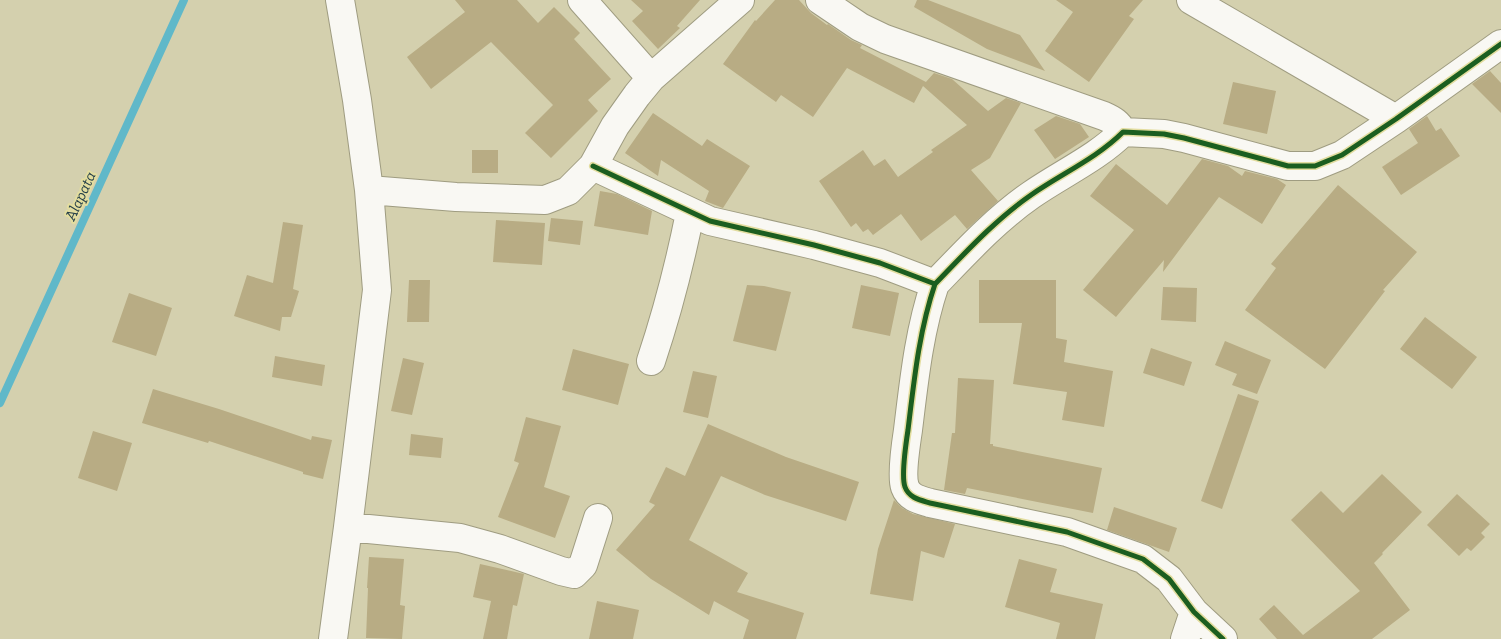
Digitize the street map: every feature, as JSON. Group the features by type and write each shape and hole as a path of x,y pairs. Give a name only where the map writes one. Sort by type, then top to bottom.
{"street":[{"path":"333,639 377,290 369,190 357,100 340,0"},
{"path":"582,0 651,78"},
{"path":"369,190 545,200 568,190 593,166 615,126 651,78 740,0"},
{"path":"820,0 860,27 885,39 1104,116 1115,121 1123,132"},
{"path":"1191,0 1396,119"},
{"path":"1223,639 1194,612 1168,579 1143,560 1067,532 930,503 915,498 908,492 904,484 905,454 919,348 927,306 935,284 988,229 1030,196 1110,144 1123,132 1164,134 1288,166 1315,166 1342,155 1501,44"},
{"path":"593,166 710,221 814,245 880,263 935,284"},
{"path":"651,361 682,253 690,213"},
{"path":"348,527 460,538 500,549 574,574 585,559 598,518"},
{"path":"1185,639 1194,612"}],"building":[{"path":"455,0 517,0 538,23 554,7 580,33 574,39 611,79 588,100 598,111 551,158 525,133 553,105 491,42 431,89 407,57 465,12"},
{"path":"631,0 700,0 677,26 680,28 658,49 632,21 643,11"},
{"path":"775,0 799,0 811,13 827,25 862,45 860,48 926,82 934,73 952,79 988,111 1006,98 1021,103 990,158 971,170 998,201 967,229 955,215 921,241 901,214 873,235 868,229 863,232 856,223 851,227 819,181 863,150 874,166 885,159 898,177 933,152 931,150 967,125 923,86 914,103 847,68 813,117 781,95 776,102 723,64 755,20"},
{"path":"917,0 928,0 1020,35 1045,71 987,49 914,7"},
{"path":"1056,0 1143,0 1129,16 1134,19 1089,82 1045,51 1073,12"},
{"path":"1490,71 1501,83 1501,113 1472,84"},
{"path":"1233,82 1276,91 1267,134 1223,124"},
{"path":"653,113 702,146 707,139 750,166 723,208 705,201 709,191 661,160 658,176 625,153"},
{"path":"1056,116 1080,124 1089,137 1055,159 1034,130"},
{"path":"1427,116 1436,131 1441,128 1460,156 1401,195 1382,167 1418,143 1409,129"},
{"path":"472,150 498,150 498,173 472,173"},
{"path":"1202,159 1228,166 1242,176 1245,171 1277,179 1286,185 1262,224 1219,197 1163,272 1164,260 1116,317 1083,290 1134,230 1090,196 1116,164 1167,205"},
{"path":"1338,185 1417,252 1383,290 1385,291 1325,369 1245,310 1276,268 1271,264"},
{"path":"600,191 617,194 652,211 648,235 594,226"},
{"path":"551,218 583,221 580,245 548,241"},
{"path":"496,220 545,223 542,265 493,262"},
{"path":"283,222 303,225 293,289 299,291 291,317 282,317 280,331 234,316 247,275 273,283"},
{"path":"409,280 430,280 429,322 407,322"},
{"path":"979,280 1056,280 1056,338 1067,340 1064,362 1113,371 1104,427 1062,420 1067,392 1013,384 1022,323 979,323"},
{"path":"747,285 764,286 791,292 776,351 733,341"},
{"path":"861,285 899,293 890,336 852,328"},
{"path":"1163,287 1197,288 1196,322 1161,320"},
{"path":"129,293 172,308 156,356 112,342"},
{"path":"1425,317 1477,357 1452,389 1400,349"},
{"path":"1225,341 1271,360 1257,394 1232,385 1237,374 1215,365"},
{"path":"1151,348 1192,362 1184,386 1143,373"},
{"path":"573,349 629,364 618,405 562,390"},
{"path":"275,356 325,365 322,386 272,377"},
{"path":"403,358 424,363 412,415 391,411"},
{"path":"693,371 717,376 708,418 683,412"},
{"path":"958,378 994,380 990,444 993,444 993,446 1102,468 1093,513 967,488 965,494 944,490 952,433 955,433"},
{"path":"153,389 311,440 312,436 332,440 323,479 303,474 303,472 209,441 208,443 142,423"},
{"path":"1238,394 1259,401 1222,509 1201,501"},
{"path":"526,417 561,426 544,487 570,496 555,538 498,517 519,463 514,461"},
{"path":"708,424 786,457 859,482 846,521 765,495 721,476 689,540 748,573 737,592 804,613 796,639 743,639 749,620 714,601 709,615 651,579 616,550 655,505 649,502 666,467 685,476"},
{"path":"93,431 132,443 117,491 78,478"},
{"path":"411,434 443,438 441,458 409,455"},
{"path":"1382,474 1422,512 1374,563 1410,610 1372,639 1277,639 1259,619 1274,605 1303,635 1360,591 1291,520 1321,491 1343,513"},
{"path":"1457,494 1490,524 1481,533 1485,537 1471,551 1467,548 1459,556 1427,525"},
{"path":"894,500 902,508 913,514 955,524 944,558 921,551 913,601 870,594 878,549"},
{"path":"1114,507 1177,528 1169,552 1107,530"},
{"path":"369,557 404,559 400,605 405,606 402,639 366,638"},
{"path":"1019,559 1057,569 1050,592 1103,604 1095,639 1056,639 1060,623 1005,607"},
{"path":"480,564 524,574 517,606 513,605 507,639 483,639 491,601 473,597"},
{"path":"597,601 639,610 633,639 589,639"}],"waterway":[{"name":"Alapata","path":"0,403 184,0"}],"cycle path":[{"path":"935,284 1005,215 1042,187 1102,150 1123,132 1164,134 1288,166 1315,166 1342,155 1501,44"},
{"path":"593,166 710,221 814,245 880,263 935,284 921,338 905,451 904,482 909,494 930,503 1067,532 1143,559 1169,579 1194,612 1223,639"}]}
